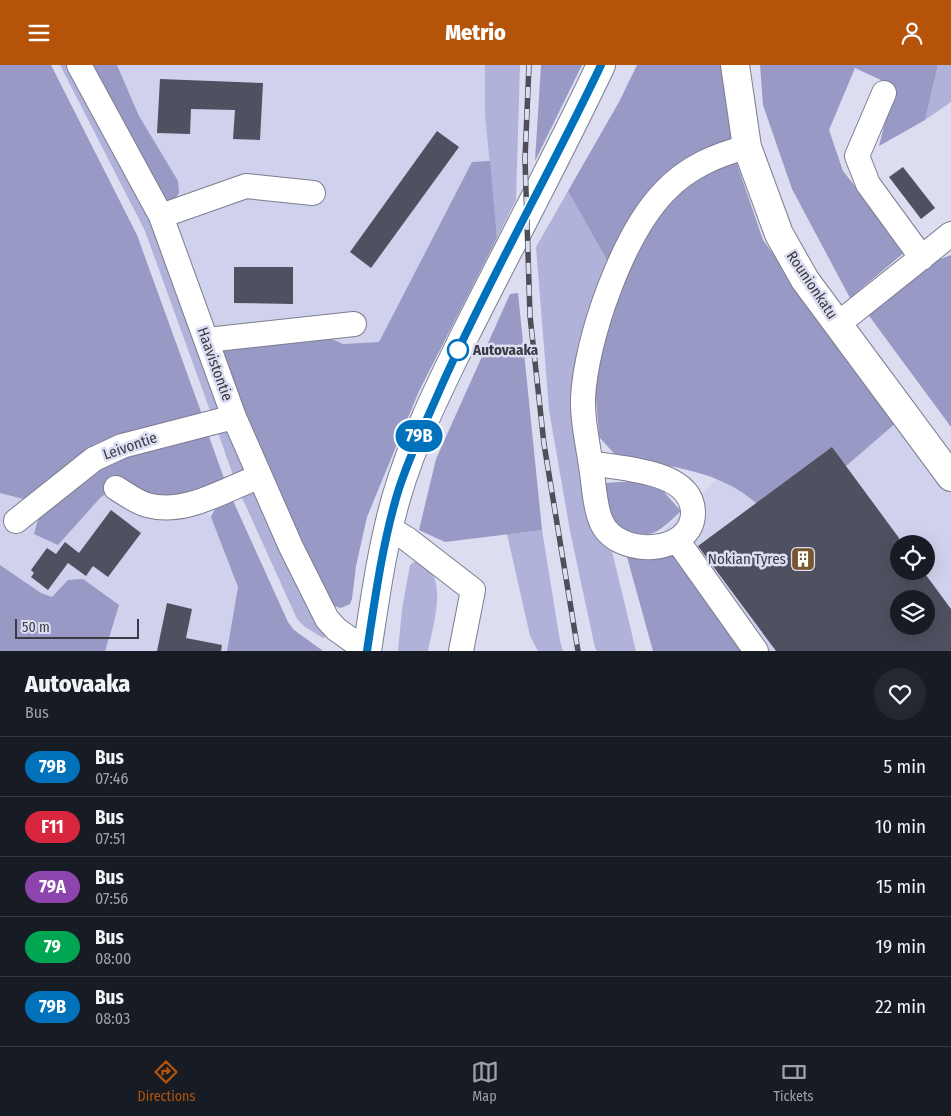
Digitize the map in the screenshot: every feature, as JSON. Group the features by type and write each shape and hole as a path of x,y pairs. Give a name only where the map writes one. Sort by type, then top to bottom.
{"main road":[{"path":"367,651 380,563 397,494 417,441 452,362 601,65"},
{"name":"Rounionkatu","path":"735,65 747,147 779,234 805,280 951,477"}],"street":[{"name":"Haavistontie","path":"79,65 161,216 234,417 291,547 327,619 336,629 367,651"},
{"path":"884,93 857,156 868,184 922,258"},
{"path":"591,463 669,478 682,487 692,500 694,514 687,531 676,540 653,548 631,546 613,538 601,522 591,463 583,400 587,361 596,326 626,253 647,215 665,191 690,170 716,155 747,147"},
{"path":"161,216 246,186 313,193"},
{"path":"838,324 951,234"},
{"path":"206,340 354,324"},
{"name":"Leivontie","path":"16,521 94,459 122,446 234,417"},
{"path":"116,488 147,505 165,508 191,505 260,477"},
{"path":"389,528 407,539 473,590 461,651"},
{"path":"676,540 756,651"}],"shaded area":[{"path":"0,65 51,65 137,235 204,420 31,501 0,493"},
{"path":"60,65 71,65 158,226 224,413 212,416 145,231"},
{"path":"85,65 117,65 139,116 178,181 179,193 173,202 163,200"},
{"path":"117,65 485,65 485,115 490,161 472,162 379,342 343,344 315,332 218,345 163,200 139,116"},
{"path":"485,65 520,65 516,200 497,238 485,115"},
{"path":"541,65 582,65 535,161"},
{"path":"637,65 721,65 732,143 681,165 609,264 568,191 619,102"},
{"path":"760,65 938,65 925,120 879,146 894,86 855,68 829,130 843,171 906,251 850,298 792,189 763,105"},
{"path":"938,65 951,65 951,102 925,120"},
{"path":"490,161 497,238 419,391 367,517 350,604 341,608 334,606 327,598 270,477 218,345 316,332 343,344 379,342 472,162"},
{"path":"736,161 763,240 897,422 846,466 756,503 742,492 727,484 693,471 656,464 621,461 599,437 596,399 597,361 610,312 620,286 648,233 683,190 701,175"},
{"path":"568,191 609,264 577,375 611,547 636,651 597,651 595,648 570,531 549,410 536,247"},
{"path":"951,255 951,427 867,313 917,268"},
{"path":"518,293 542,530 445,542 419,530 436,459 510,294"},
{"name":"Nokian Tyres","path":"897,422 951,493 951,651 749,651 664,530 718,478 745,492 756,503 846,466"},
{"path":"217,430 228,431 249,470 234,478"},
{"path":"207,431 225,481 190,494 160,497 120,484 101,497 58,545 34,534 41,509 98,462"},
{"path":"636,481 663,491 681,511 664,526 651,534 636,533 615,525 608,506 605,483"},
{"path":"120,484 190,494 211,517 238,587 227,651 105,651 67,581 52,597 41,593 0,565 0,493 31,501 58,545 101,497"},
{"path":"246,490 256,494 263,501 325,637 323,638 305,627 297,619 239,491"},
{"path":"230,494 288,622 294,630 323,651 227,651 238,587 211,517 218,502"},
{"path":"542,530 563,651 538,651 530,636 507,534"},
{"path":"681,554 749,651 653,651 627,557"},
{"path":"414,562 426,566 433,574 437,599 436,613 428,651 398,651 402,609 410,565"},
{"path":"0,565 41,593 52,597 68,580 83,579 119,605 105,651 0,651"}],"building":[{"path":"160,79 263,83 260,140 233,139 235,110 191,109 190,134 157,133"},
{"path":"437,131 459,147 371,268 350,252"},
{"path":"903,167 935,208 921,219 889,177"},
{"path":"234,267 293,267 293,304 234,303"},
{"name":"Nokian Tyres","path":"832,447 897,535 890,535 890,580 930,580 951,609 951,651 776,651 698,546"},
{"path":"111,510 141,533 108,577 93,566 86,576 68,563 48,590 31,577 34,573 31,570 47,548 56,554 65,542 79,553"},
{"path":"167,603 192,609 186,638 222,645 221,651 157,651"}],"railway":[{"path":"529,65 525,159 530,316 544,444 578,651"}],"bus line":[{"name":"79B","path":"367,651 380,563 397,494 417,441 452,362 601,65"}],"place":[{"name":"Autovaaka","path":"458,350"},
{"name":"Nokian Tyres","path":"803,559"}]}
